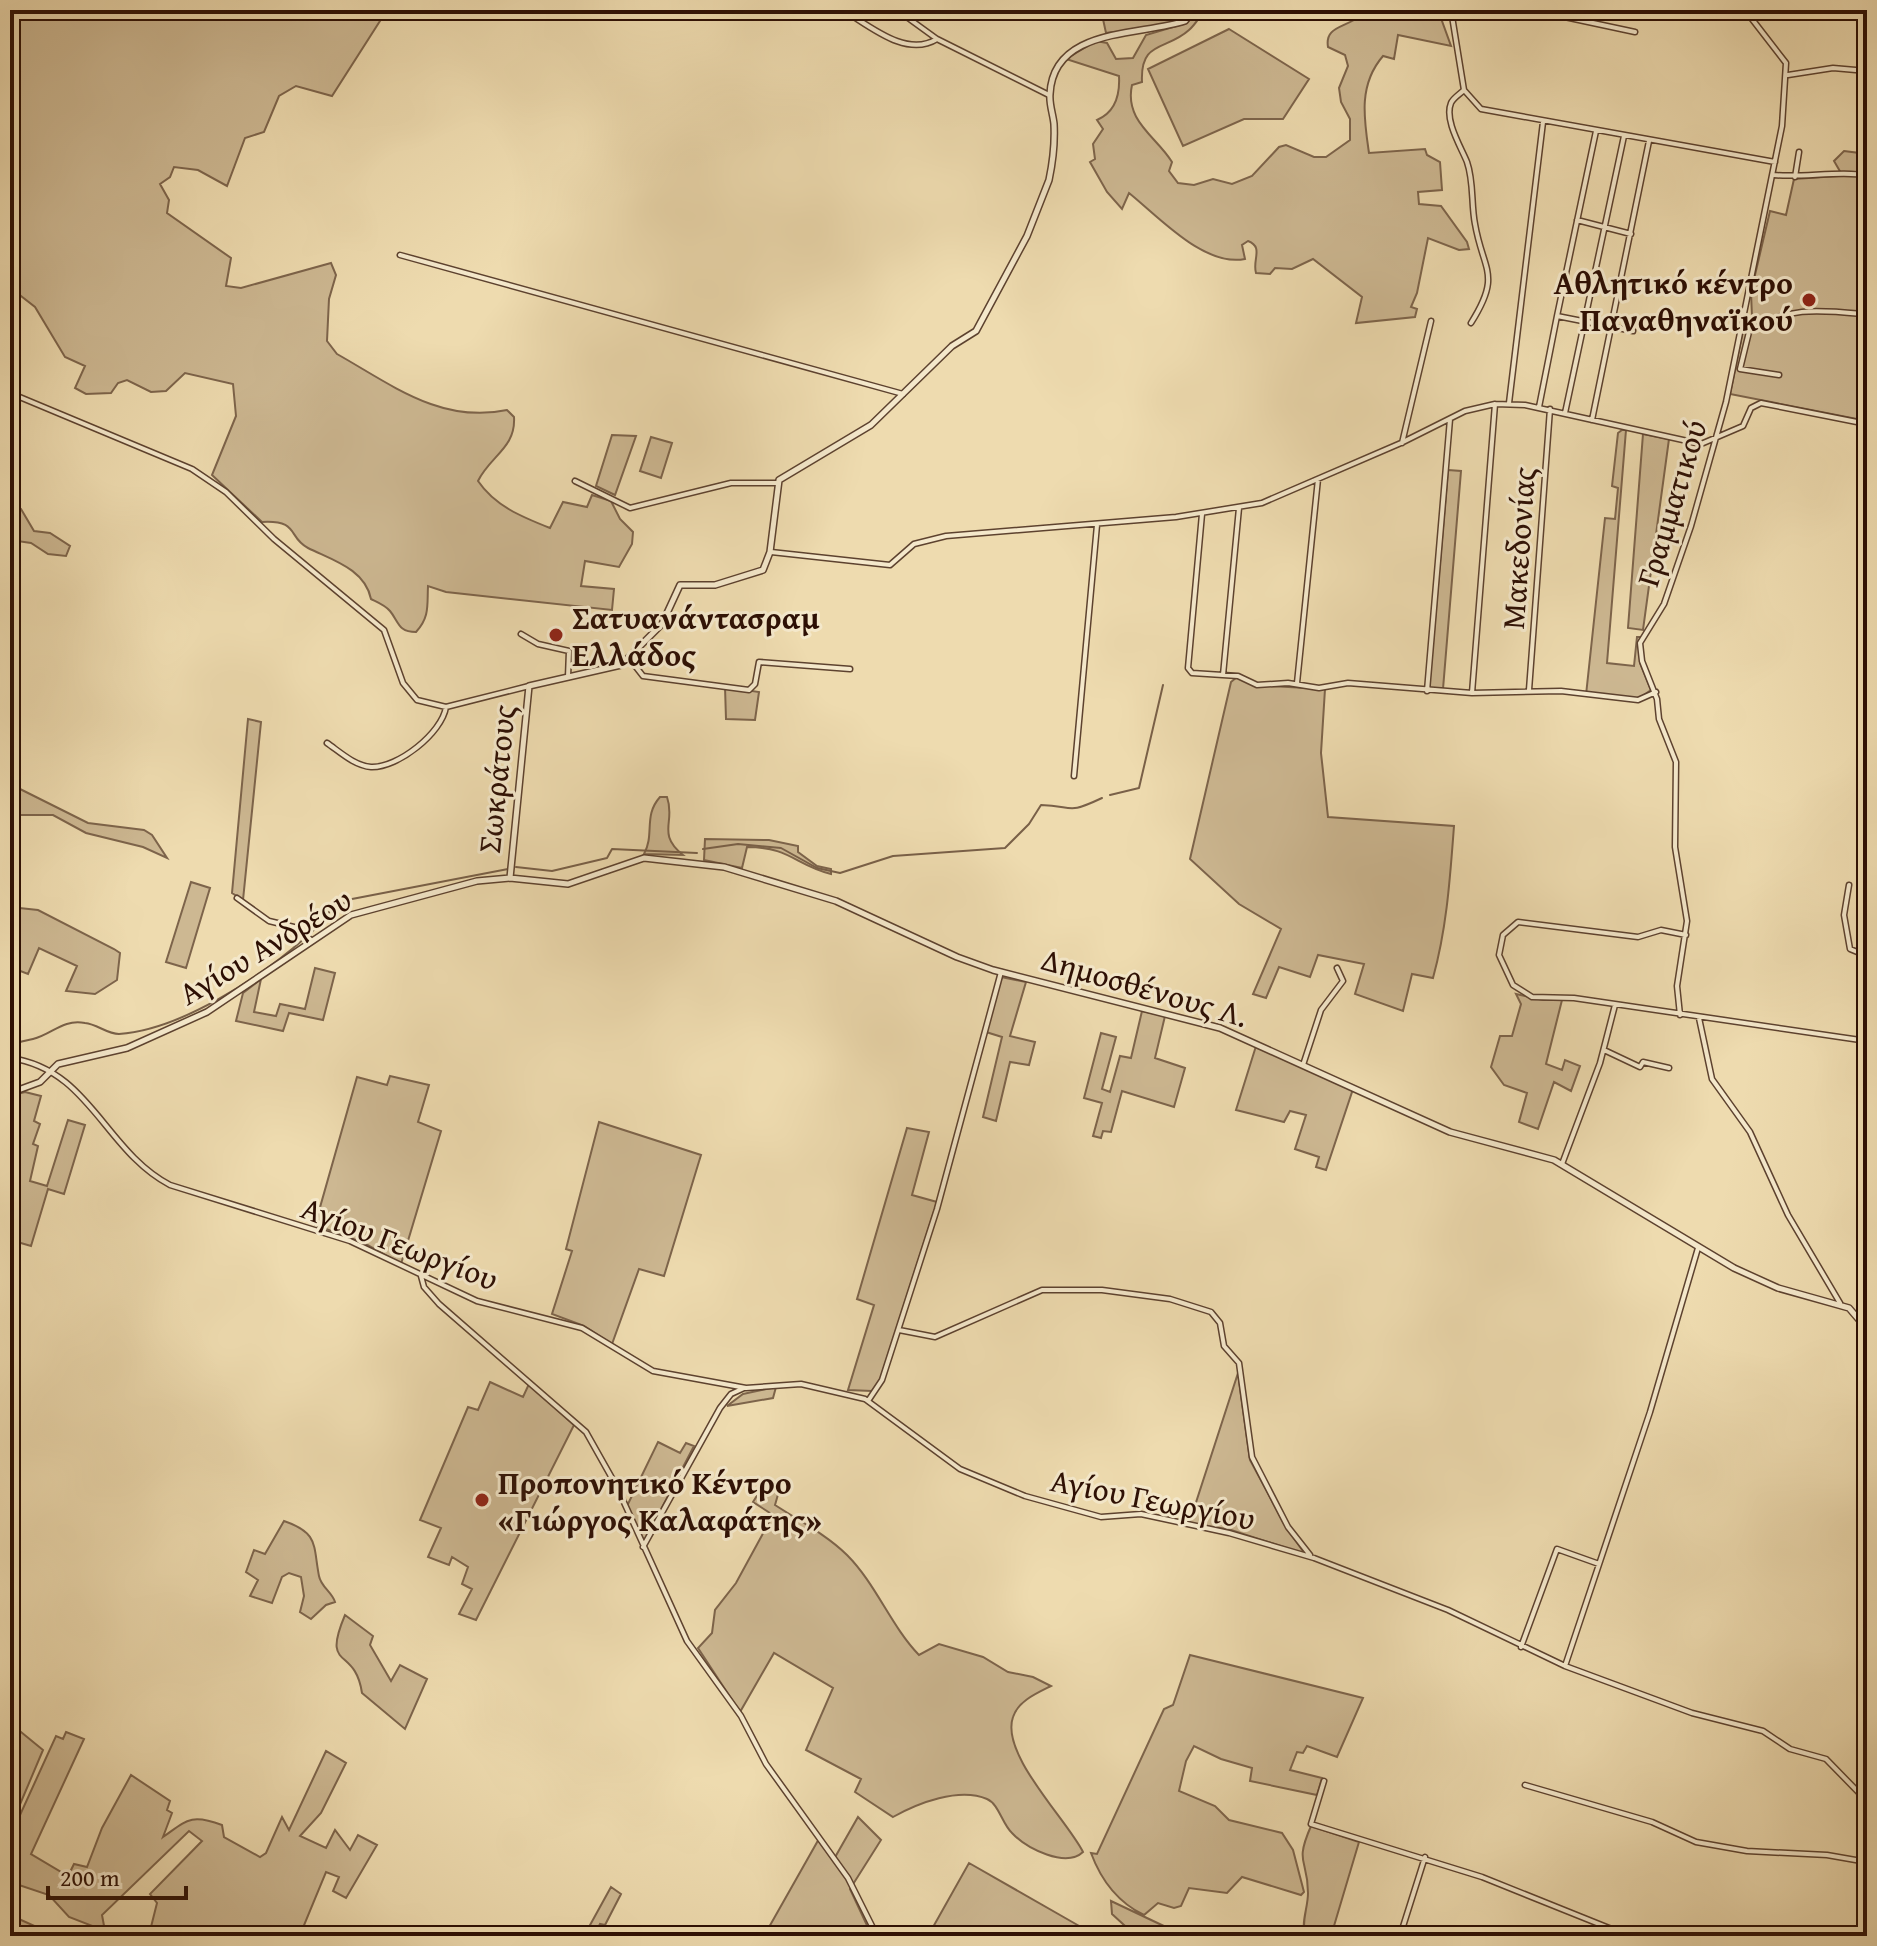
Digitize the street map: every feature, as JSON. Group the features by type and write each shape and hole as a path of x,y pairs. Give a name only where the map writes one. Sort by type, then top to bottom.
{"street":[{"path":"843,10 910,47 927,45 937,39"},
{"path":"897,10 937,39 1049,95"},
{"path":"575,481 630,508 731,483 777,483 850,440 904,394 952,346 976,331 1042,202 1054,159 1049,95 1057,68 1073,49 1091,40 1185,21 1194,10"},
{"path":"1451,10 1464,90 1481,109 1776,162"},
{"path":"1532,10 1635,32"},
{"path":"1745,10 1782,54 1788,75 1833,68 1867,71"},
{"path":"1846,10 1867,16"},
{"name":"Γραμματικού","path":"1680,1015 1677,986 1686,935 1684,890 1675,847 1676,762 1659,719 1656,692 1642,661 1640,643 1664,604 1731,380 1776,162 1788,75"},
{"path":"1464,90 1452,100 1450,109 1458,146 1469,171 1475,223 1488,263 1487,288 1471,323"},
{"path":"1509,403 1543,122"},
{"path":"1539,407 1596,131"},
{"path":"1565,413 1624,136"},
{"path":"1592,420 1649,141"},
{"path":"1795,177 1799,152"},
{"path":"1773,175 1795,177 1852,173 1867,176"},
{"path":"1577,220 1631,234"},
{"path":"400,255 904,394"},
{"path":"1779,375 1740,369 1749,332 1762,322 1809,309 1863,314 1867,319"},
{"path":"1557,316 1633,331"},
{"path":"1401,443 1431,321"},
{"path":"1867,331 1867,340"},
{"path":"10,393 192,469 226,492 274,539 384,630 408,693 427,704 446,707 568,677 608,671 629,658 662,624 680,585 715,585 763,570 770,552 777,483"},
{"path":"770,552 890,565 908,547 932,539 1005,529 1097,525 1239,508 1278,498 1450,419 1495,404 1550,409 1691,443 1715,440 1743,426 1751,408 1761,403 1867,424"},
{"path":"1472,693 1495,404"},
{"name":"Μακεδονίας","path":"1529,691 1550,409"},
{"path":"1427,691 1450,419"},
{"path":"1297,684 1318,479"},
{"path":"1223,675 1239,508"},
{"path":"1202,514 1189,671 1238,676 1257,685 1297,684 1319,688 1348,683 1427,691 1529,691 1638,700 1656,692"},
{"path":"1074,776 1097,525"},
{"path":"521,634 538,644 569,651 568,677"},
{"path":"629,658 643,676 749,690 755,684 759,662 850,669"},
{"name":"Σωκράτους","path":"510,878 529,686"},
{"path":"327,743 361,765 384,765 437,729 446,707"},
{"name":"Δημοσθένους Λ.","path":"510,878 568,884 644,858 702,863 836,901 957,957 1001,972 1220,1028 1450,1132 1562,1164 1698,1248 1778,1288 1840,1303"},
{"name":"Αγίου Ανδρέου","path":"10,1093 40,1082 58,1064 127,1048 187,1022 225,1002 347,917 384,904 477,881 510,878"},
{"path":"1849,885 1844,915 1850,949 1867,956"},
{"path":"237,898 269,921 298,928 312,941"},
{"path":"1686,935 1661,930 1638,937 1525,922 1513,925 1503,935 1500,960 1513,985 1524,995 1867,1041"},
{"path":"1303,1065 1321,1010 1343,981 1337,968"},
{"path":"868,1401 882,1380 937,1209 1001,972"},
{"path":"1562,1164 1604,1050 1615,1005"},
{"path":"1699,1018 1712,1079 1750,1132 1788,1215 1840,1303 1856,1314 1867,1329"},
{"path":"1604,1050 1629,1064 1640,1067 1643,1062 1669,1068"},
{"name":"Αγίου Γεωργίου","path":"10,1058 43,1064 71,1084 120,1145 157,1178 264,1216 350,1241 479,1301 582,1328 653,1371 746,1388 801,1384 868,1401 960,1469 1015,1492 1101,1517 1141,1514 1229,1533 1314,1558 1448,1610 1565,1666 1692,1713 1763,1731 1790,1749 1826,1759 1867,1801"},
{"path":"1565,1666 1662,1374 1698,1248"},
{"path":"421,1276 424,1287 439,1304 586,1432 617,1487 687,1641 741,1716 766,1764 848,1878 877,1936"},
{"path":"899,1330 935,1337 1042,1290 1102,1290 1170,1299 1211,1312 1220,1323 1224,1346 1239,1363 1252,1457 1288,1527 1314,1558"},
{"path":"643,1548 720,1408 731,1394 746,1388"},
{"path":"1521,1647 1557,1549 1599,1564"},
{"path":"1324,1781 1311,1824 1425,1857 1629,1936"},
{"path":"1525,1785 1652,1822 1696,1842 1747,1851 1827,1855 1867,1862"},
{"path":"1400,1936 1425,1857"}],"shaded area":[{"path":"10,10 387,10 332,96 296,86 279,96 264,132 245,138 227,186 198,170 174,167 170,177 160,184 169,200 167,213 231,258 226,286 241,288 331,263 336,275 329,299 327,341 337,354 398,389 439,407 460,412 507,410 514,417 511,437 478,481 501,504 550,528 563,502 587,507 592,495 611,501 620,519 633,532 632,544 619,567 585,561 581,586 614,589 612,610 446,592 428,586 424,621 416,632 406,630 388,609 371,599 368,589 355,573 302,544 288,526 262,522 212,475 236,416 233,384 185,373 166,391 151,392 127,380 118,383 111,393 86,394 75,388 85,366 65,357 35,307 12,289"},
{"path":"1101,10 1188,12 1161,27 1106,33"},
{"path":"1197,10 1205,10 1189,30 1156,48 1145,59 1142,82 1132,85 1131,98 1137,119 1172,162 1169,171 1178,183 1194,185 1213,179 1232,184 1252,176 1279,147 1286,145 1314,157 1326,157 1350,140 1350,119 1341,102 1339,88 1348,66 1345,55 1328,47 1331,33 1354,20 1353,10 1438,10 1451,46 1398,35 1394,59 1383,56 1375,67 1366,90 1365,103 1369,153 1425,149 1427,155 1440,162 1442,190 1418,192 1419,204 1441,206 1469,249 1459,250 1428,238 1417,293 1411,307 1417,309 1415,317 1356,323 1362,297 1313,259 1292,269 1275,268 1270,274 1256,273 1257,250 1248,241 1242,245 1245,259 1214,256 1183,238 1129,193 1122,209 1107,192 1090,162 1095,159 1093,144 1103,129 1097,120 1109,112 1116,102 1119,76 1066,59 1096,41 1107,43 1116,59 1133,58 1146,35 1187,23"},
{"path":"1229,29 1309,79 1283,119 1244,119 1183,146 1148,69"},
{"path":"1844,151 1867,154 1867,175 1841,173 1834,161"},
{"name":"Αθλητικό κέντρο Παναθηναϊκού","path":"1853,175 1867,178 1867,421 1730,394 1745,320 1752,317 1751,292 1770,211 1786,215 1794,179"},
{"path":"1626,430 1607,663 1634,666 1637,637 1640,637 1640,663 1651,690 1638,699 1586,695 1605,518 1615,519 1618,488 1612,486 1618,433"},
{"path":"1643,434 1669,439 1643,630 1628,628"},
{"path":"612,435 636,436 615,495 596,486"},
{"path":"651,437 672,443 661,478 640,471"},
{"path":"1448,470 1461,471 1443,689 1429,689"},
{"path":"10,503 21,509 34,531 50,533 70,546 66,556 48,554 31,543 10,540"},
{"path":"1237,677 1254,685 1325,689 1321,753 1328,817 1454,826 1445,921 1433,978 1412,974 1403,1011 1355,994 1364,964 1318,955 1310,977 1279,967 1266,998 1253,994 1281,929 1239,904 1190,859 1231,682"},
{"path":"725,687 759,692 755,720 726,719"},
{"path":"248,719 261,722 243,900 232,893"},
{"path":"10,784 88,823 144,830 152,835 167,858 143,847 86,833 53,815 10,815"},
{"path":"660,797 667,797 670,840 683,855 644,854 649,839 650,818"},
{"path":"705,839 769,840 798,846 798,852 817,866 831,869 831,874 783,853 761,848 747,847 742,868 704,860"},
{"path":"191,882 210,888 186,968 166,962"},
{"path":"10,907 38,910 120,953 117,980 95,994 66,991 77,966 39,948 28,974 10,967"},
{"path":"315,968 335,973 323,1020 289,1013 283,1031 236,1021 243,993 261,979 254,1012 276,1016 280,1004 305,1009"},
{"path":"1001,977 1026,982 1010,1036 1035,1042 1029,1065 1010,1062 996,1121 983,1117 1002,1037 986,1032"},
{"path":"1516,994 1543,1000 1562,1000 1546,1064 1562,1070 1565,1060 1580,1066 1571,1091 1554,1082 1538,1129 1519,1122 1527,1093 1504,1085 1491,1067 1500,1036 1512,1036 1521,1004"},
{"path":"1142,1011 1165,1016 1155,1058 1185,1068 1174,1107 1122,1091 1111,1132 1103,1131 1101,1138 1093,1136 1102,1103 1084,1098 1101,1033 1116,1037 1102,1089 1110,1092 1120,1056 1131,1058"},
{"path":"1256,1046 1353,1089 1326,1170 1316,1167 1319,1157 1295,1149 1306,1115 1290,1111 1284,1122 1236,1110"},
{"path":"390,1076 429,1085 418,1122 441,1131 401,1264 364,1243 315,1225 357,1077 387,1085"},
{"path":"25,1092 41,1096 34,1121 40,1124 33,1144 38,1146 30,1181 47,1186 68,1120 85,1125 64,1194 48,1189 31,1246 14,1241 10,1252 10,1096"},
{"path":"599,1122 701,1155 664,1276 639,1269 612,1344 584,1326 552,1314 572,1251 566,1249"},
{"path":"907,1128 929,1132 912,1195 937,1202 880,1380 872,1391 848,1390 874,1305 857,1299"},
{"path":"1238,1373 1250,1460 1286,1527 1305,1554 1228,1529 1189,1524"},
{"name":"Προπονητικό Κέντρο «Γιώργος Καλαφάτης»","path":"490,1382 523,1397 529,1384 574,1425 476,1620 459,1614 472,1589 462,1584 468,1567 452,1557 449,1565 428,1557 441,1528 420,1520 468,1407 478,1410"},
{"path":"776,1387 773,1398 727,1406 743,1394"},
{"path":"658,1442 680,1453 686,1443 694,1446 643,1544 627,1506"},
{"path":"765,1483 779,1491 775,1505 831,1541 857,1566 919,1655 939,1644 983,1657 1008,1672 1033,1677 1051,1686 1019,1706 1013,1717 1012,1732 1025,1768 1083,1852 1067,1858 1057,1857 1027,1845 1012,1833 991,1802 976,1796 939,1798 893,1817 855,1792 861,1779 806,1750 833,1688 774,1653 740,1712 698,1648 712,1633 715,1610 736,1583 773,1515 753,1502"},
{"path":"284,1521 309,1536 315,1548 320,1580 335,1602 326,1605 311,1619 300,1612 304,1596 301,1577 289,1573 282,1577 272,1603 250,1596 258,1580 246,1572 254,1550 265,1554"},
{"path":"345,1615 373,1636 370,1645 391,1681 400,1665 427,1679 405,1729 362,1693 353,1669 338,1652 339,1633"},
{"path":"1190,1655 1363,1698 1337,1757 1307,1746 1303,1753 1297,1752 1290,1770 1322,1778 1317,1795 1250,1781 1252,1768 1221,1759 1194,1746 1186,1761 1179,1791 1215,1806 1229,1820 1282,1833 1293,1850 1304,1892 1301,1895 1242,1877 1227,1893 1189,1888 1181,1906 1174,1908 1158,1903 1144,1915 1118,1897 1095,1863 1091,1853 1097,1854 1164,1709 1173,1705"},
{"path":"10,1723 43,1750 10,1828"},
{"path":"66,1732 84,1739 31,1854 68,1876 74,1864 87,1867 102,1828 131,1775 170,1801 167,1810 172,1813 163,1837 189,1820 203,1820 222,1825 224,1837 260,1857 266,1853 282,1817 289,1830 326,1751 346,1763 321,1813 300,1836 326,1848 335,1830 350,1850 358,1835 377,1845 346,1898 333,1891 339,1877 326,1872 302,1930 313,1936 160,1936 162,1930 150,1931 157,1903 150,1894 202,1841 189,1831 102,1915 105,1931 69,1917 49,1895 10,1882 10,1837 56,1736 63,1739"},
{"path":"858,1817 881,1840 850,1889 872,1936 764,1936 820,1837 834,1859"},
{"path":"1311,1826 1359,1842 1331,1936 1305,1936 1308,1893 1303,1848"},
{"path":"969,1863 1081,1927 1096,1936 928,1936"},
{"path":"611,1887 621,1894 605,1925 600,1924 594,1936 584,1936"},
{"path":"1111,1901 1185,1936 1136,1936 1112,1914"},
{"path":"10,1915 39,1928 36,1936 10,1936"}],"waterway":[{"path":"1110,795 1139,788 1163,685"},
{"path":"703,849 738,844 781,848 817,868 840,873 893,856 1005,848 1029,824 1041,805 1076,808 1102,798"},
{"path":"516,867 552,871 607,858 612,849 697,853"},
{"path":"310,934 331,910 352,899 508,869"},
{"path":"10,1046 70,1023 89,1024 119,1034 167,1023 218,1000 265,970 304,939"}],"place":[{"name":"Αθλητικό κέντρο Παναθηναϊκού","path":"1809,300"},
{"name":"Σατυανάντασραμ Ελλάδος","path":"556,635"},
{"name":"Προπονητικό Κέντρο «Γιώργος Καλαφάτης»","path":"482,1500"}]}
